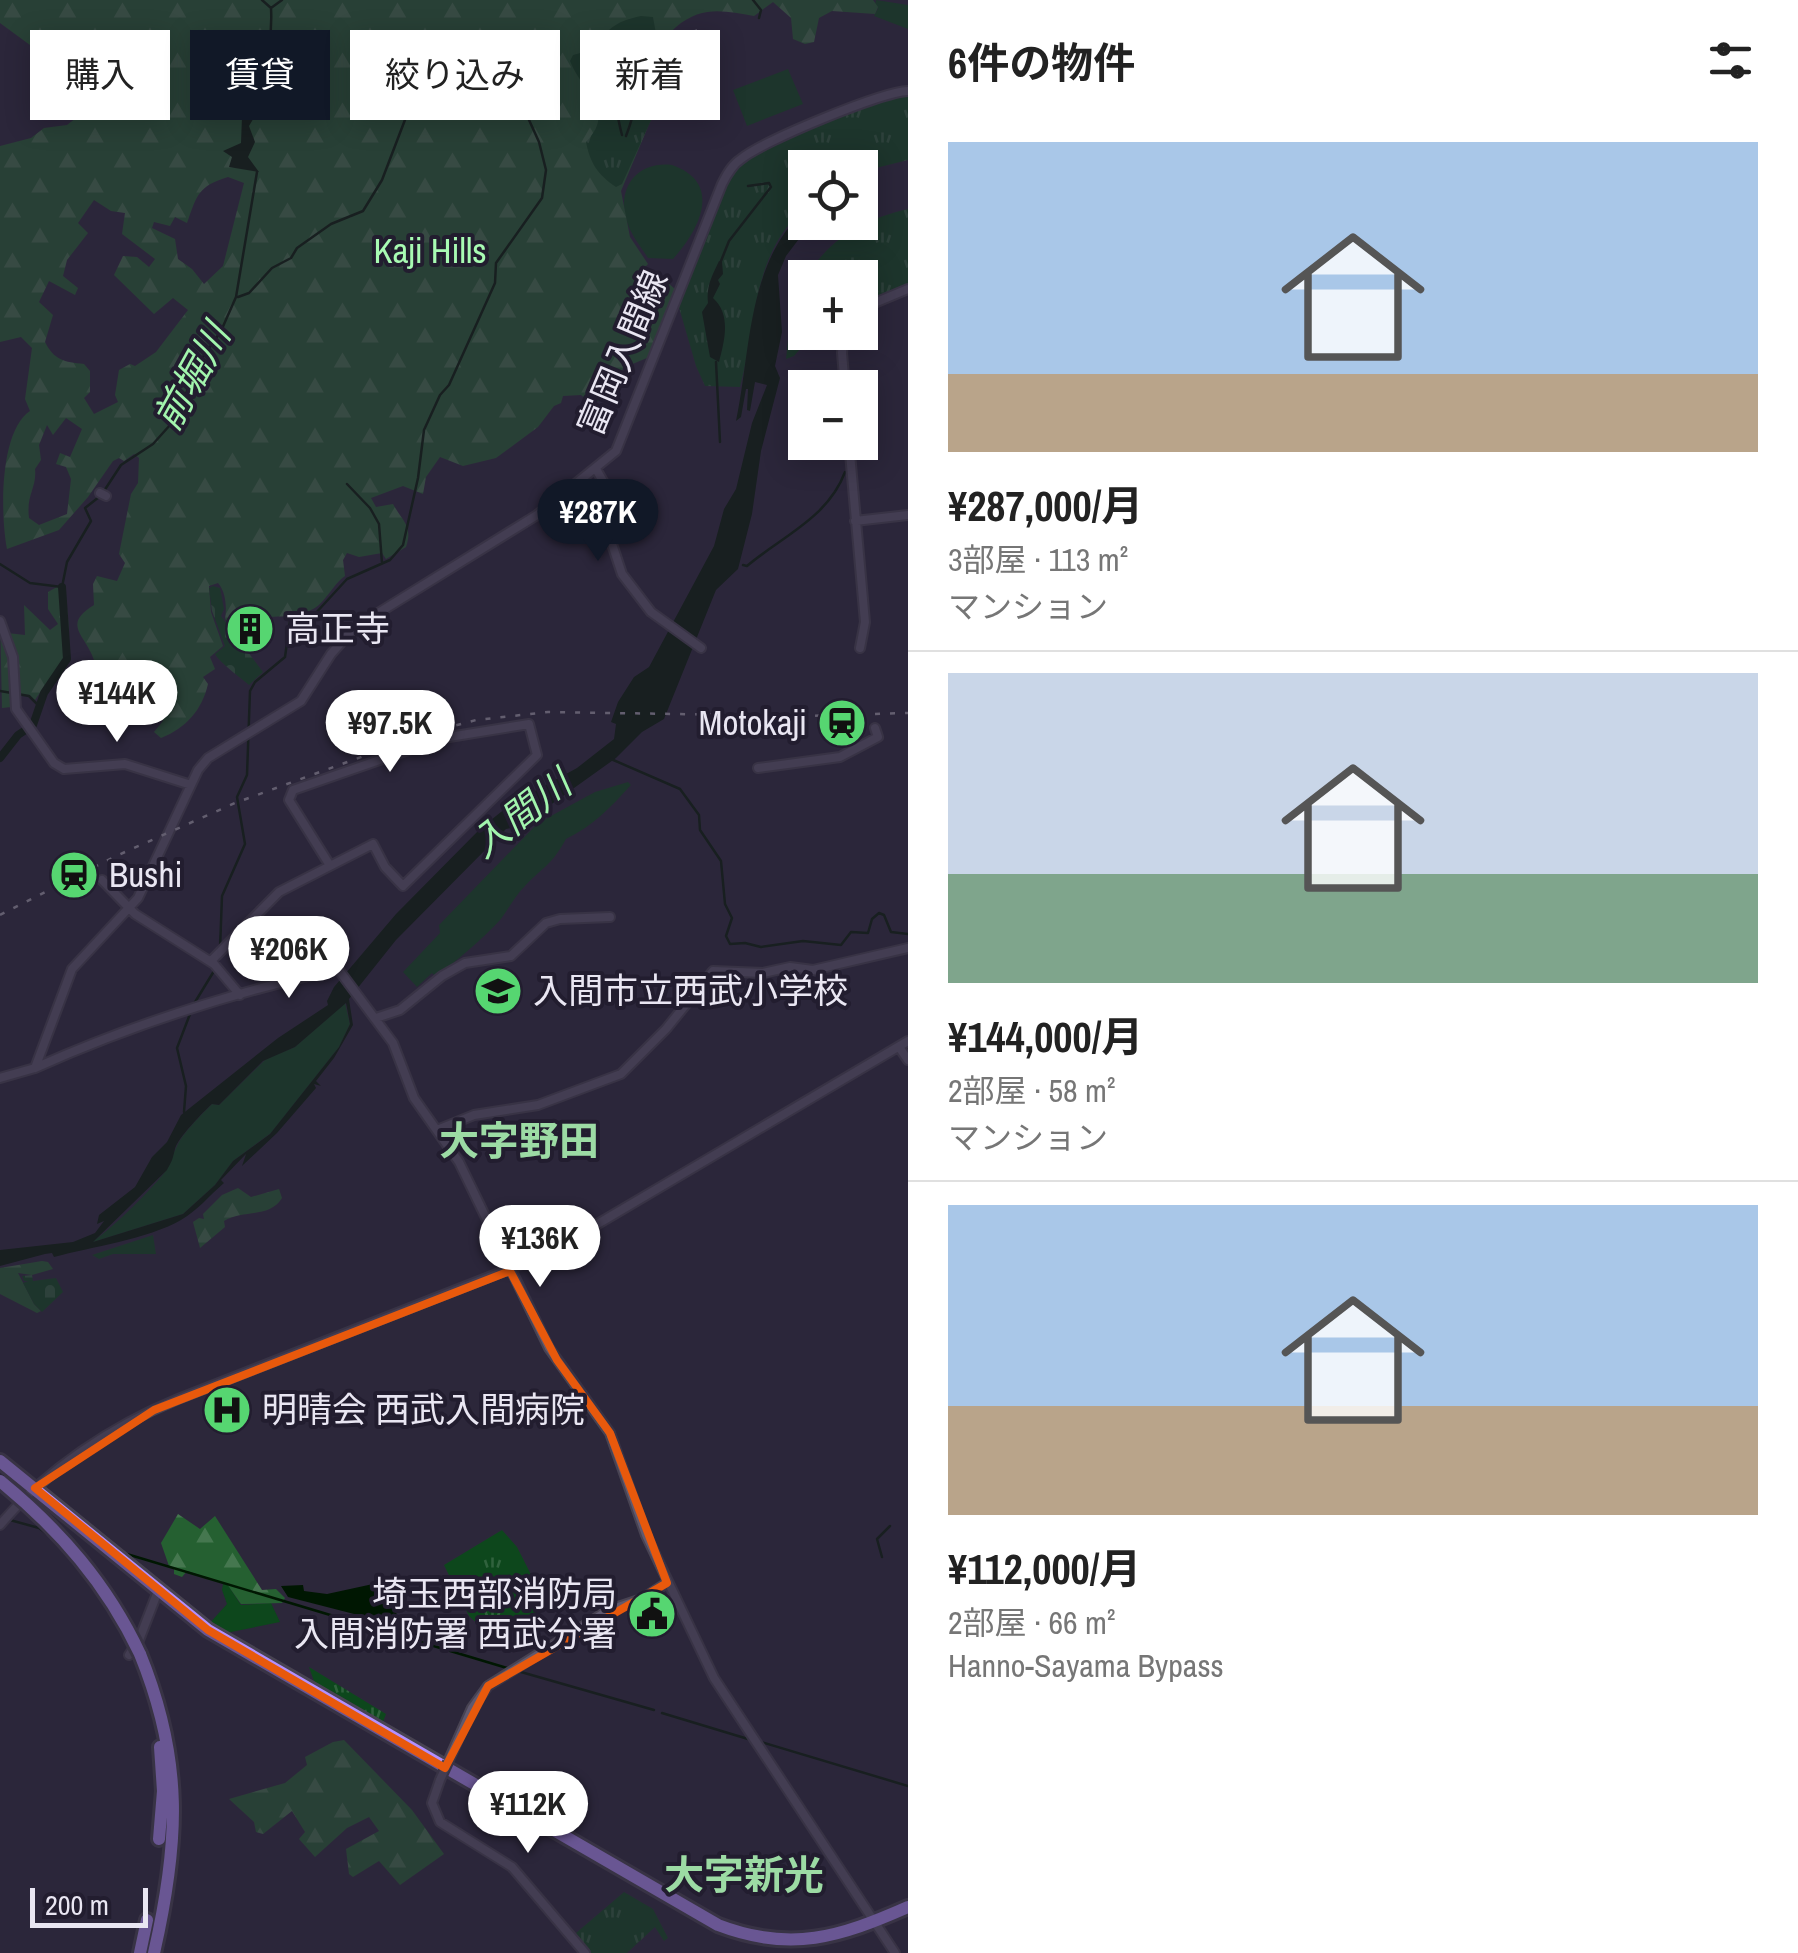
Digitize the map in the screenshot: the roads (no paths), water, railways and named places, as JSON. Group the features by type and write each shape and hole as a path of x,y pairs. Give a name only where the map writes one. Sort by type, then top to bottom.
{"highway":[{"path":"0,1464 208,1630 718,1925 748,1936 798,1942 830,1938 908,1911"},
{"path":"0,1485 54,1527 104,1590 168,1726 182,1800"},
{"path":"137,1658 160,1739 166,1788 167,1841 149,1953"},
{"path":"137,1658 167,1741 174,1805 170,1878 149,1953"},
{"path":"160,1739 160,1839"},
{"path":"149,1953 180,1884"},
{"path":"146,1920 149,1953"}],"street":[{"name":"富岡入間線","path":"35,1068 70,972 138,898 198,770 212,754 301,701 348,633 526,522 596,470 619,445 730,170 764,146 881,95 908,91"},
{"path":"878,302 908,289"},
{"path":"851,460 865,622 860,648"},
{"path":"596,470 613,499 608,529 618,566 642,604 700,648"},
{"path":"856,521 908,515"},
{"path":"0,621 13,657 15,695 24,724 54,763 64,770 126,764 191,785"},
{"path":"215,965 276,895 329,864 374,844 384,867 403,886 537,755 530,724 486,728 443,738 293,790 289,800 329,864"},
{"path":"758,768 843,756 878,737 875,728"},
{"path":"102,880 129,910 215,965 240,995"},
{"path":"375,1017 400,1010 458,966 511,956 552,920 610,917"},
{"path":"437,1130 474,1114 538,1105 621,1074 666,1029 714,971 763,973 790,967 813,970 908,948"},
{"path":"0,1078 240,995 338,969 393,1042 414,1098 462,1168 556,1360 610,1432 646,1535 714,1678 894,1953"},
{"path":"0,1525 33,1490 96,1442 154,1410 510,1271 567,1243 908,1042"},
{"path":"898,1047 908,1060"},
{"path":"586,1953 512,1867 440,1822 432,1803 472,1708 488,1686 609,1610 642,1599 668,1583"},
{"path":"137,1658 139,1640 157,1593"}],"water":[{"path":"242,120 253,120 249,126 255,142 248,157 259,172 229,167 232,157 223,151 241,143"},
{"name":"入間川","path":"788,229 788,240 798,240 778,275 782,332 775,366 780,378 761,451 752,514 738,569 716,590 664,719 521,826 506,829 396,940 349,999 353,1025 334,1058 316,1081 321,1086 314,1084 316,1088 277,1133 242,1166 246,1154 221,1180 224,1183 192,1212 168,1227 136,1237 0,1266 0,1250 73,1242 95,1233 104,1221 97,1224 99,1215 135,1187 181,1115 278,1038 328,1005 334,987 396,914 481,828 511,804 577,768 614,739 616,724 611,722 618,702 634,677 649,667 714,546 724,509 736,489 752,423 767,385 755,382 750,411 746,389 741,417 736,421 754,308 772,255","holes":["346,1003 350,1024 339,1047 270,1134 233,1161 215,1185 183,1214 93,1242 167,1170 180,1139 212,1104 219,1105 263,1061 295,1047"]},
{"path":"719,261 723,274 713,298 725,320 719,362 710,357 702,312"},
{"path":"399,1578 405,1587 393,1624 288,1597 281,1586 303,1585 304,1591 327,1594 373,1584 374,1587"}],"waterway":[{"path":"262,0 271,8 270,30"},
{"path":"271,8 282,0"},
{"path":"753,0 761,10 759,18"},
{"path":"238,297 249,293 272,268 291,258 297,248 331,224 363,211 382,180 405,120"},
{"path":"220,949 222,896 245,844 237,797 247,775 250,691 285,657 290,621 314,615 347,579 390,560 403,545 424,430 495,283 496,263 542,198 546,170 529,120"},
{"path":"619,120 622,135"},
{"path":"626,136 631,120"},
{"name":"前堀川","path":"104,491 121,465 153,444 179,415 194,370 221,331 236,297 257,172"},
{"path":"721,261 729,241 771,187 769,183 748,186"},
{"path":"716,362 720,442"},
{"path":"743,565 747,566 815,514 845,472"},
{"path":"347,484 379,524 382,563"},
{"name":"前堀川","path":"0,564 30,583 62,587 67,562 91,521 85,508 99,497"},
{"name":"前堀川","path":"0,758 18,735 33,725 44,693 67,659 62,587"},
{"path":"0,691 29,696 40,707"},
{"path":"611,759 680,789 699,815 700,830 721,861 725,904 732,918 726,936 730,944 761,947 803,941 841,945 851,932 868,933 872,919 879,913 884,915 891,932 908,934"},
{"path":"192,1007 214,971"},
{"path":"184,1112 186,1086 177,1048 190,1014"},
{"path":"10,1520 39,1528 59,1543"},
{"path":"882,1557 877,1539 890,1526"},
{"path":"120,1552 507,1668"},
{"path":"521,1672 654,1710"},
{"path":"662,1713 748,1739"},
{"path":"761,1742 908,1786"}],"railway":[{"path":"0,915 116,856 235,803 424,734 476,720 548,712 802,716 908,713"}],"place":[{"name":"高正寺","path":"250,629"},
{"name":"Motokaji","path":"842,723"},
{"name":"Bushi","path":"74,875"},
{"name":"入間市立西武小学校","path":"498,991"},
{"name":"明晴会 西武入間病院","path":"227,1410"},
{"name":"埼玉西部消防局 入間消防署 西武分署","path":"652,1614"}],"district":[{"name":"大字野田","path":"519,1141"},
{"name":"大字新光","path":"744,1875"}],"park label":[{"name":"Kaji Hills","path":"430,251"}]}
